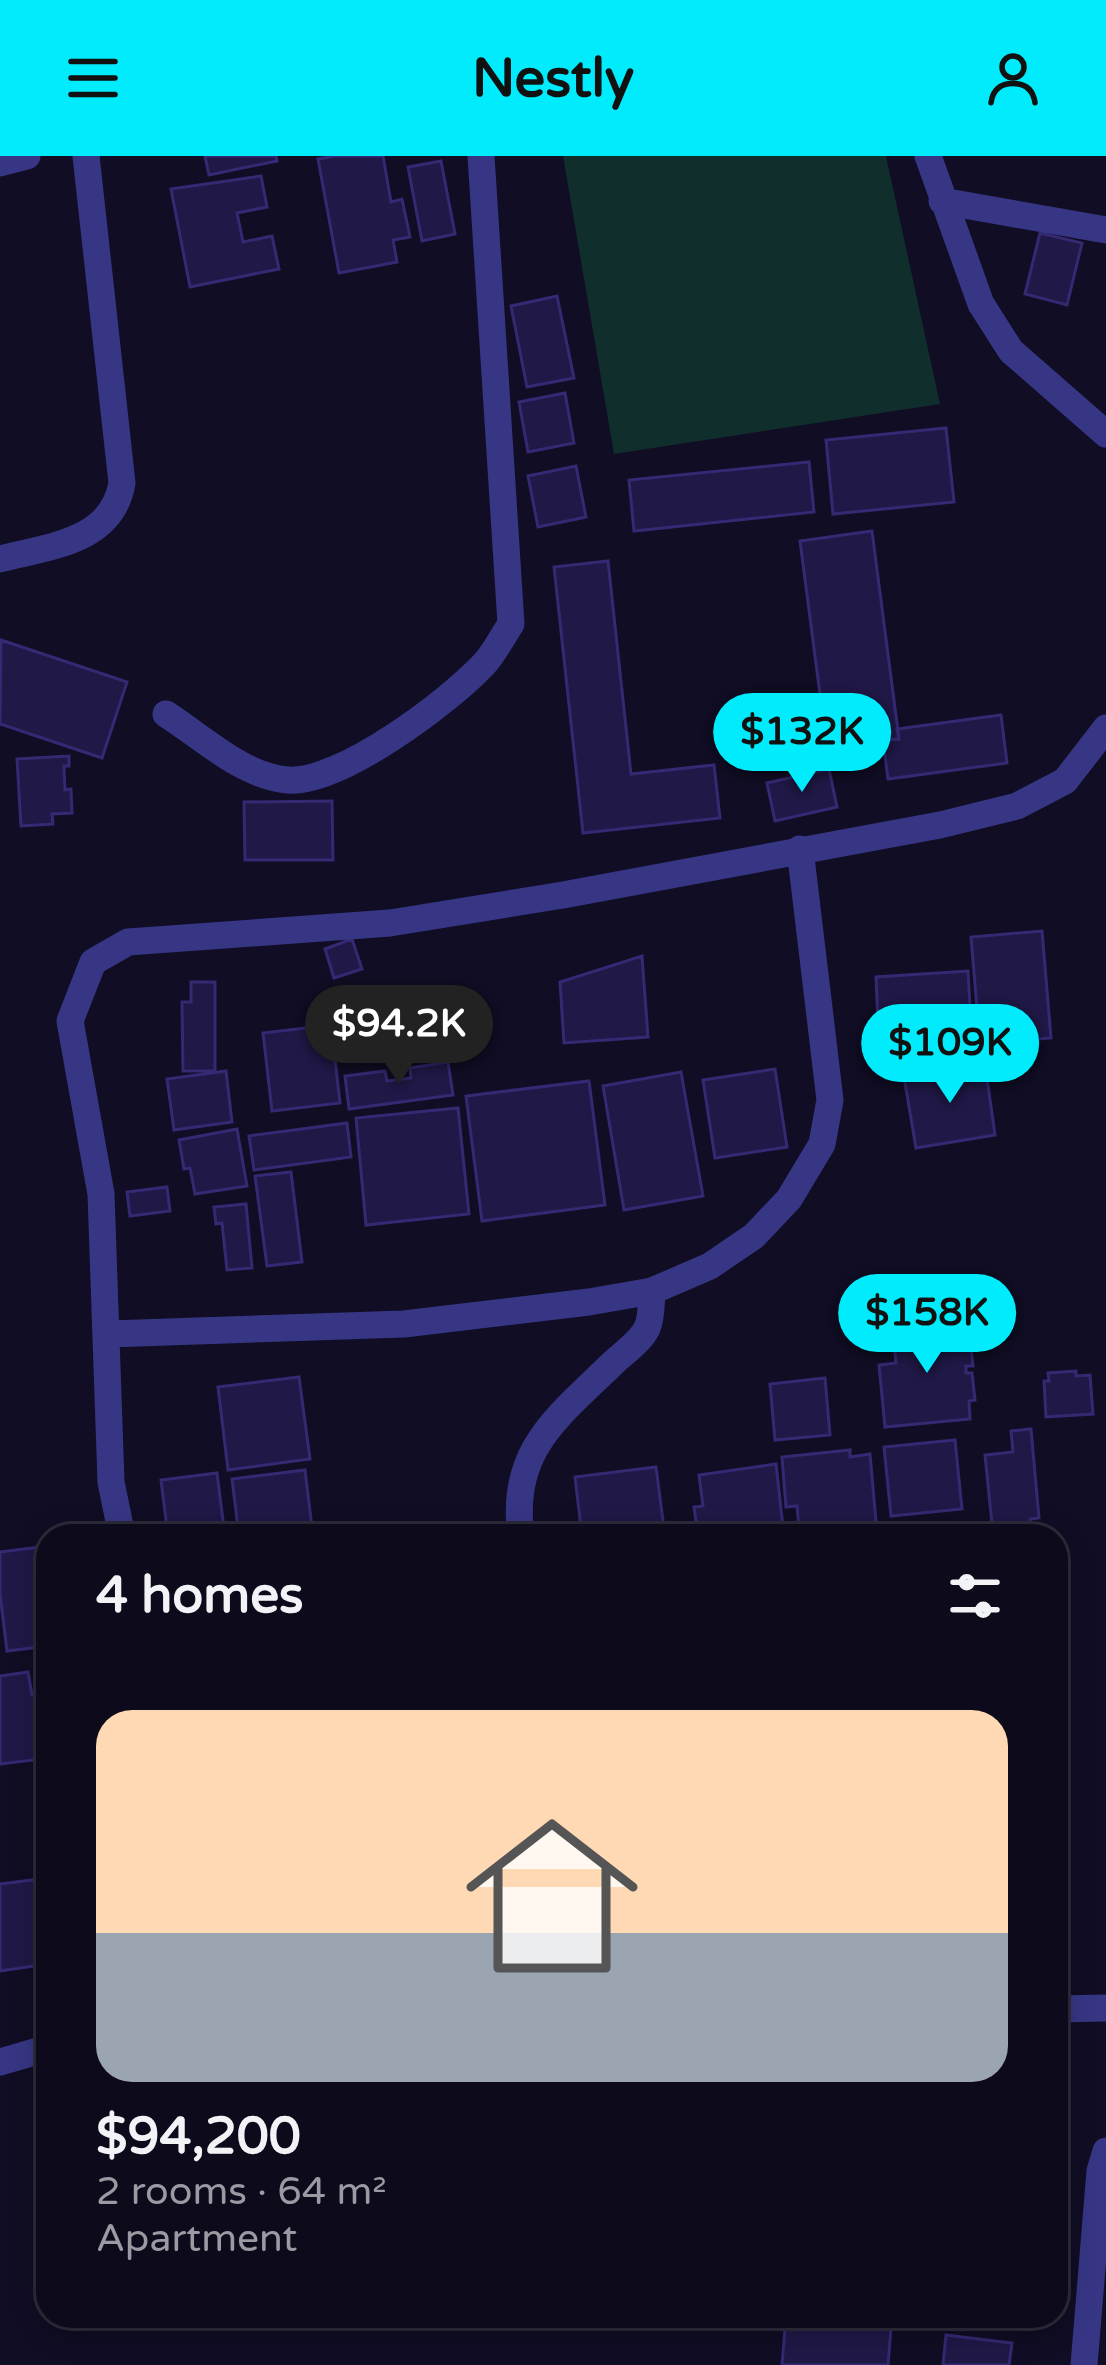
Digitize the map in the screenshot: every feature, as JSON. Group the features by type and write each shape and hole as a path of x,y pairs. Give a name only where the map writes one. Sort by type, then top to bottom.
{"street":[{"path":"0,163 27,156"},
{"path":"0,559 85,536 118,508 122,483 86,156"},
{"path":"166,714 250,770 290,781 340,767 397,737 485,663 511,625 481,156"},
{"path":"928,156 982,304 1010,351 1106,434"},
{"path":"942,201 1106,230"},
{"path":"120,1524 111,1482 101,1194 70,1022 93,962 128,942 390,923 857,841 1017,806 1065,781 1106,728"},
{"path":"109,1334 404,1324 652,1291 710,1266 754,1236 789,1198 822,1144 830,1100 800,849"},
{"path":"520,1524 517,1504 530,1452 554,1420 645,1333 652,1291"},
{"path":"1068,2009 1106,2008"},
{"path":"0,2062 36,2052"},
{"path":"1084,2365 1098,2282 1100,2170 1106,2151"}],"green space":[{"path":"563,156 886,156 940,404 614,454"}],"building":[{"path":"205,156 276,156 277,161 209,175"},
{"path":"383,156 391,202 402,199 410,237 393,240 397,262 339,273 318,159"},
{"path":"441,161 455,234 422,241 408,167"},
{"path":"261,176 267,207 237,213 243,242 272,236 279,269 190,287 171,189"},
{"path":"1040,233 1082,243 1067,305 1025,294"},
{"path":"557,296 574,378 527,387 511,306"},
{"path":"565,393 574,443 528,452 519,402"},
{"path":"946,428 954,502 833,514 826,440"},
{"path":"809,462 814,512 634,531 629,480"},
{"path":"576,466 586,517 538,527 528,476"},
{"path":"872,531 899,739 827,748 800,541"},
{"path":"608,561 631,774 714,765 720,818 583,833 554,567"},
{"path":"1,640 127,682 102,758 0,724"},
{"path":"1001,715 1007,763 888,779 883,740 899,739 897,729"},
{"path":"69,756 69,766 64,766 65,790 71,789 72,813 52,814 53,824 21,826 17,759"},
{"path":"829,769 837,807 775,821 767,783"},
{"path":"332,801 333,860 245,860 244,802"},
{"path":"1042,931 1051,1038 980,1044 971,937"},
{"path":"352,939 362,969 334,978 325,949"},
{"path":"642,956 648,1037 564,1043 560,982"},
{"path":"968,971 973,1062 880,1067 876,977"},
{"path":"191,982 215,982 215,1071 183,1071 182,1002 191,1002"},
{"path":"331,1025 340,1103 272,1111 263,1033"},
{"path":"448,1062 453,1095 349,1109 345,1076 385,1071 387,1081 411,1078 410,1068"},
{"path":"985,1064 995,1135 916,1148 904,1077"},
{"path":"775,1069 787,1147 715,1158 703,1080"},
{"path":"226,1071 232,1122 174,1130 167,1079"},
{"path":"681,1072 703,1196 624,1210 603,1086"},
{"path":"589,1081 605,1205 482,1221 466,1096"},
{"path":"458,1108 469,1214 366,1225 356,1118"},
{"path":"347,1123 351,1157 254,1170 249,1136"},
{"path":"237,1129 247,1186 195,1194 179,1140"},
{"path":"291,1172 302,1262 267,1266 255,1176"},
{"path":"167,1187 170,1211 130,1216 127,1192"},
{"path":"246,1204 252,1268 227,1270 222,1223 216,1224 214,1207"},
{"path":"937,1320 938,1330 962,1328 965,1349 971,1348 973,1366 966,1366 966,1373 972,1373 975,1400 969,1401 970,1419 885,1427 879,1365 896,1363 892,1324"},
{"path":"1076,1371 1076,1376 1090,1375 1093,1414 1046,1417 1044,1381 1049,1381 1048,1373"},
{"path":"299,1377 310,1459 228,1470 218,1387"},
{"path":"825,1378 830,1435 775,1440 770,1384"},
{"path":"1031,1429 1039,1518 1030,1519 1030,1524 992,1524 985,1455 1013,1452 1011,1431"},
{"path":"955,1440 962,1509 891,1516 884,1447"},
{"path":"850,1450 850,1457 870,1454 876,1522 798,1524 797,1506 786,1507 782,1457"},
{"path":"776,1464 783,1524 696,1524 694,1507 703,1506 699,1475"},
{"path":"656,1467 663,1524 581,1524 575,1477"},
{"path":"305,1470 312,1524 238,1524 232,1479"},
{"path":"217,1473 223,1524 166,1524 161,1480"},
{"path":"36,1548 36,1647 7,1651 0,1552"},
{"path":"28,1672 32,1695 36,1694 36,1760 0,1764 0,1676"},
{"path":"36,1880 36,1966 0,1971 0,1884"},
{"path":"785,2328 891,2328 888,2365 782,2365"},
{"path":"946,2335 1012,2343 1009,2365 943,2365"}]}
